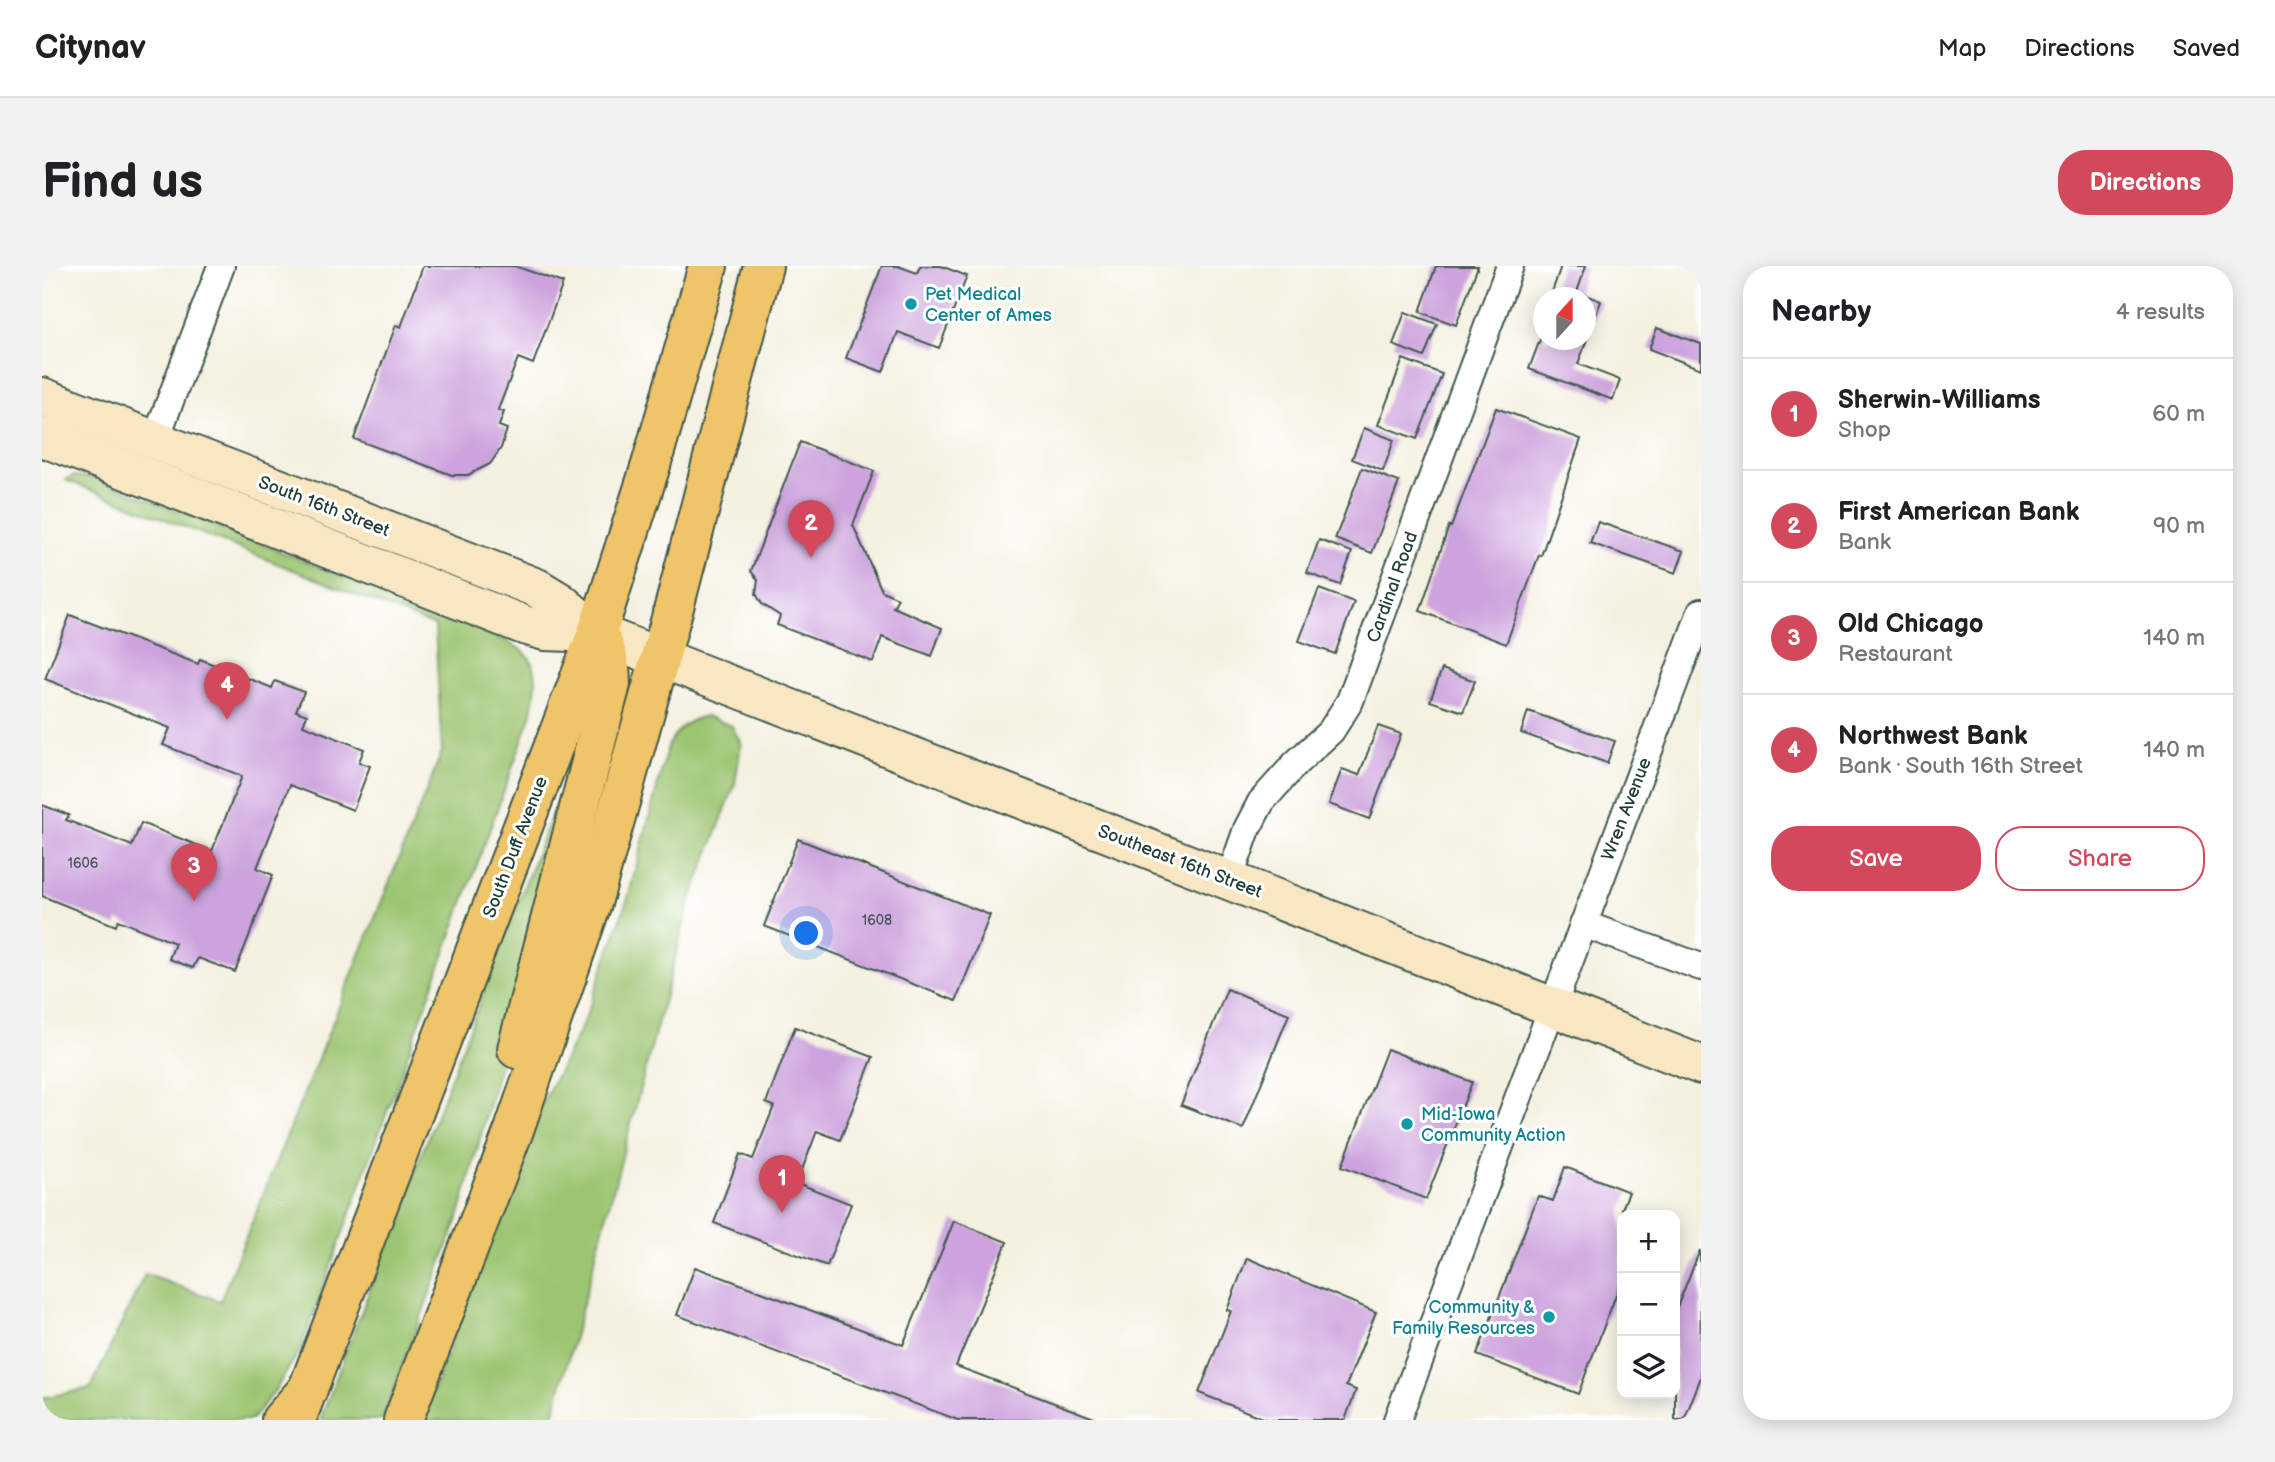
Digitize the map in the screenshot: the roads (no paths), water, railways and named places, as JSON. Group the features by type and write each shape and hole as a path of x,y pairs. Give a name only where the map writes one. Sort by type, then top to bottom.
{"main road":[{"name":"South Duff Avenue","path":"302,1404 597,633 651,465 708,266"},
{"path":"403,1420 514,1130 592,903 703,500 763,266"},
{"name":"South 16th Street","path":"42,397 537,588 597,633 659,657"},
{"name":"South 16th Street","path":"42,437 524,625 545,631 597,633"},
{"path":"481,1217 512,1067 607,702 611,665 606,648 597,633"},
{"name":"Southeast 16th Street","path":"659,657 1701,1065"},
{"path":"282,1420 302,1404"}],"street":[{"path":"155,441 221,266"},
{"name":"Cardinal Road","path":"1229,880 1247,829 1261,802 1296,763 1331,731 1350,701 1510,266"},
{"name":"Wren Avenue","path":"1397,1420 1583,924 1698,629"},
{"path":"1583,924 1701,967"}],"place":[{"name":"Pet Medical Center of Ames","path":"911,304"},
{"name":"First American Bank","path":"811,558"},
{"name":"Northwest Bank","path":"227,720"},
{"name":"Old Chicago","path":"194,901"},
{"name":"Mid-Iowa Community Action","path":"1407,1124"},
{"name":"Sherwin-Williams","path":"782,1213"},
{"name":"Community & Family Resources","path":"1549,1317"}]}
